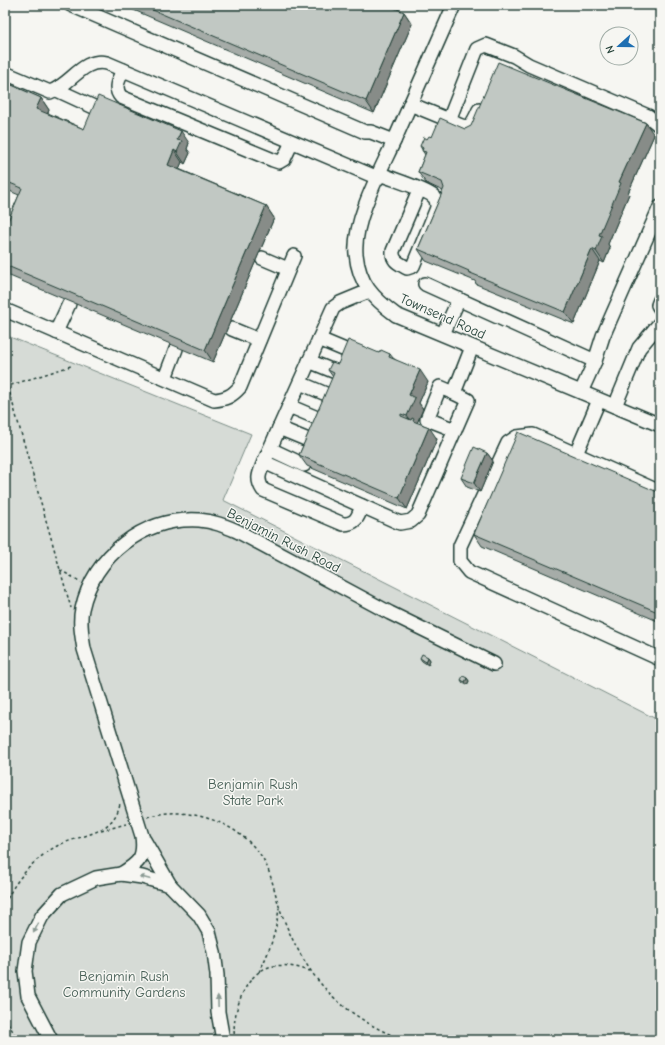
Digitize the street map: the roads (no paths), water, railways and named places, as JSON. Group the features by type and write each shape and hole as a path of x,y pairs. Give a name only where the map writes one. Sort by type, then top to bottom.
{"street":[{"path":"71,5 102,15"},
{"path":"83,5 149,36 332,115 365,126 371,132 394,141"},
{"name":"Townsend Road","path":"454,5 379,176 357,234 356,253 360,274 369,291 377,301 396,315 660,425"},
{"path":"449,120 477,49 486,44 529,65 648,116 660,126"},
{"path":"497,66 503,52"},
{"path":"5,73 50,92 57,90 89,64 99,62 123,70 292,142 379,176 419,190 434,196 438,208 413,266 408,268 396,262 393,257 393,250 419,190"},
{"path":"123,70 116,86 117,92 121,97 279,162 284,159 292,142"},
{"path":"57,90 96,108"},
{"path":"410,104 449,120 463,128 472,124 485,95"},
{"path":"581,392 595,361 603,336 660,207"},
{"path":"5,310 214,400 224,399 233,395 240,387 294,256"},
{"path":"262,258 288,269"},
{"path":"425,284 595,361"},
{"path":"362,506 356,521 350,524 343,524 264,490 258,482 258,475 333,308 340,303 369,291"},
{"path":"443,334 459,299"},
{"path":"660,300 658,305 660,308"},
{"path":"56,332 69,304"},
{"path":"615,406 639,348 660,323"},
{"path":"232,329 259,340"},
{"path":"319,339 350,352"},
{"path":"454,393 472,347"},
{"path":"165,378 176,349"},
{"path":"309,361 338,373"},
{"path":"300,383 333,397"},
{"path":"264,462 400,523 411,521 418,515 455,430 468,400 440,387 427,419 455,430"},
{"path":"576,454 599,400"},
{"path":"289,406 322,420"},
{"path":"280,428 313,442"},
{"path":"660,492 533,435 517,437 508,443 460,546 460,561 469,572 660,660"},
{"path":"270,449 304,465"},
{"name":"Benjamin Rush Road","path":"121,874 136,865 144,852 142,836 84,649 81,630 82,610 89,586 98,569 110,555 144,530 166,522 181,520 207,521 237,531 390,613 494,664"},
{"name":"Benjamin Rush Road","path":"142,836 170,885 200,915 208,932 217,975 218,1012 223,1040"},
{"name":"Benjamin Rush Road","path":"51,1040 28,996 25,971 28,942 42,916 62,894 96,878 121,874 142,877 170,885"}],"park label":[{"name":"Benjamin Rush State Park","path":"253,792"},
{"name":"Benjamin Rush Community Gardens","path":"124,984"}]}
